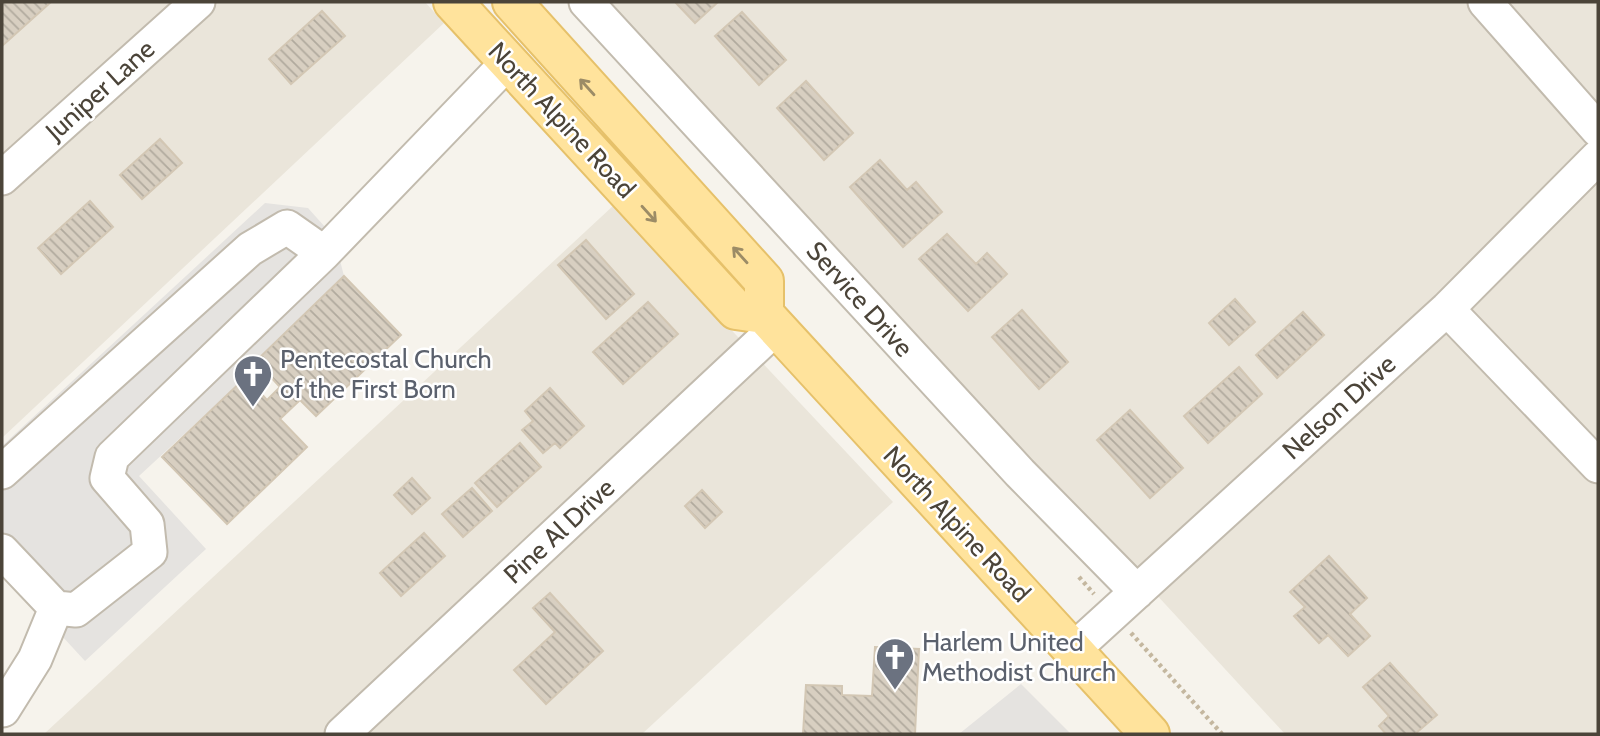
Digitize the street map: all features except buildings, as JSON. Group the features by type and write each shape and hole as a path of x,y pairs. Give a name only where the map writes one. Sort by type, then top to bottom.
{"main road":[{"name":"North Alpine Road","path":"453,2 736,310 770,321 1150,734"},
{"name":"North Alpine Road","path":"512,2 764,281 770,321"}],"street":[{"name":"Juniper Lane","path":"2,178 198,2"},
{"name":"Service Drive","path":"586,2 1020,472 1137,592"},
{"path":"1485,2 1598,130"},
{"path":"2,551 56,608 76,610 149,552 146,524 107,478 112,457 324,253 507,63"},
{"name":"Nelson Drive","path":"1073,650 1447,309 1598,157"},
{"path":"2,472 250,249 286,227 324,253"},
{"path":"1447,309 1598,466"},
{"name":"Pine Al Drive","path":"342,734 770,321"},
{"path":"4,710 35,659 56,608"}],"shaded area":[{"path":"2,2 425,2 444,23 2,438"},
{"path":"610,2 1598,2 1598,734 1285,734"},
{"path":"265,203 308,208 334,237 344,276 256,361 246,377 139,476 206,549 85,661 2,571 2,446"},
{"path":"614,205 893,502 642,734 44,734"},
{"path":"1021,684 1071,734 959,734"}],"place":[{"name":"Pentecostal Church of the First Born","path":"253,408"},
{"name":"Harlem United Methodist Church","path":"895,691"}]}
